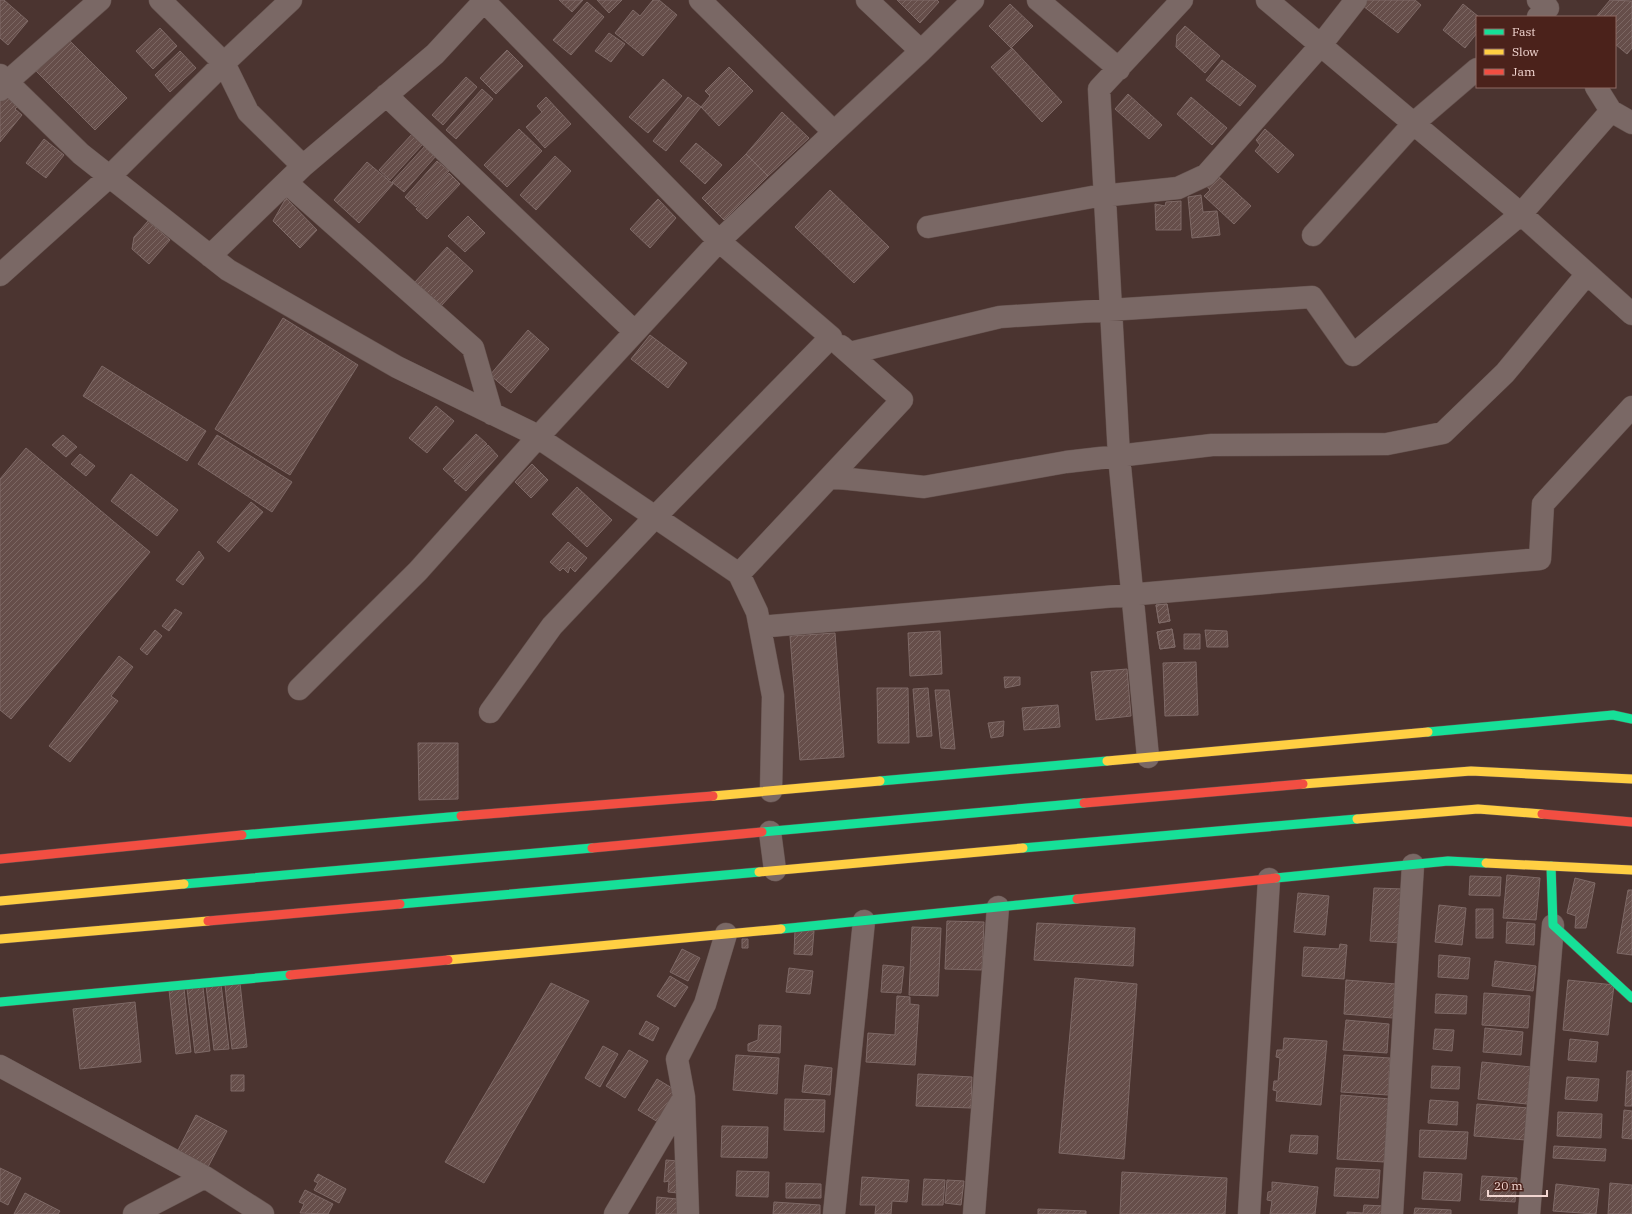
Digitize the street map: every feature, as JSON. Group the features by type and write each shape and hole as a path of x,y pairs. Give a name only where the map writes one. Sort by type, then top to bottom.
{"main road":[{"path":"0,859 270,832 771,790 1613,715 1632,719"},
{"path":"0,901 1229,790 1471,771 1632,779"},
{"path":"0,938 1478,809 1632,822"},
{"path":"0,1002 864,921 1448,861 1632,870"},
{"path":"1551,866 1553,925 1632,998"}],"street":[{"path":"100,0 2,82 81,154 228,270 397,367 538,437 739,574 757,612 773,696 771,790"},
{"path":"160,0 224,63 248,112 303,166"},
{"path":"0,275 109,177 224,63 291,0"},
{"path":"700,0 834,132"},
{"path":"867,0 921,51"},
{"path":"298,689 418,571 538,437 719,241 921,51 973,0"},
{"path":"1038,0 1119,69"},
{"path":"1148,757 1131,594 1119,456 1099,89 1182,0"},
{"path":"1267,0 1522,214 1587,274 1630,308"},
{"path":"928,227 1092,197 1106,197 1178,188 1206,175 1320,46 1356,0"},
{"path":"210,256 303,166 435,54 485,1 719,241 850,353 902,400 739,574"},
{"path":"1313,235 1414,123 1476,70"},
{"path":"1597,88 1611,111 1632,123"},
{"path":"386,95 635,332"},
{"path":"850,353 1000,317 1312,298 1353,355 1522,214 1611,111"},
{"path":"287,182 473,348 492,414"},
{"path":"830,477 924,487 1066,462 1212,445 1387,444 1443,433 1505,373 1587,274"},
{"path":"490,712 552,626 655,517 831,337"},
{"path":"760,627 1540,559 1543,504 1632,407"},
{"path":"770,832 775,870"},
{"path":"1392,1214 1413,864"},
{"path":"1249,1214 1268,879"},
{"path":"974,1214 998,907"},
{"path":"834,1214 864,921"},
{"path":"1529,1214 1553,925"},
{"path":"688,1214 684,1097 677,1059 704,1004 726,934"},
{"path":"0,1066 205,1177 263,1214"},
{"path":"615,1214 684,1097"},
{"path":"134,1214 205,1177"}],"building":[{"path":"0,0 4,0 28,21 8,45 0,38"},
{"path":"559,0 583,0 572,12"},
{"path":"597,0 622,0 609,13"},
{"path":"653,0 659,0 677,15 643,56 615,33 633,10 640,16"},
{"path":"897,0 937,0 939,2 920,23"},
{"path":"1367,0 1415,0 1421,5 1398,33 1363,6"},
{"path":"1610,0 1632,1 1632,48 1627,54 1616,45 1616,16 1597,16"},
{"path":"587,2 604,17 571,55 553,40"},
{"path":"1010,4 1033,26 1011,48 989,26"},
{"path":"1463,4 1478,16 1476,16 1476,34 1465,48 1443,30"},
{"path":"1185,26 1220,56 1205,73 1176,47 1177,35"},
{"path":"160,28 177,46 153,69 136,51"},
{"path":"609,33 625,44 611,62 595,51"},
{"path":"68,39 127,98 95,130 36,71"},
{"path":"1012,48 1062,102 1042,122 991,67"},
{"path":"507,50 523,66 496,94 480,78"},
{"path":"180,51 196,68 170,92 155,75"},
{"path":"1222,60 1256,86 1240,106 1206,80"},
{"path":"729,67 753,91 719,126 701,107 710,96 705,91"},
{"path":"466,77 477,87 443,125 432,115"},
{"path":"663,79 682,96 648,133 629,117"},
{"path":"482,89 493,99 456,139 446,130"},
{"path":"3,93 18,106 15,109 22,115 0,142 0,97"},
{"path":"1128,94 1162,125 1149,139 1115,109"},
{"path":"546,97 571,124 545,148 526,127 542,112 537,106"},
{"path":"688,97 701,107 666,151 653,141"},
{"path":"1191,97 1227,128 1212,145 1177,114"},
{"path":"782,112 809,138 768,176 746,154"},
{"path":"519,129 542,151 507,187 484,165"},
{"path":"1265,129 1294,155 1278,173 1255,151 1260,145 1256,140"},
{"path":"412,134 423,144 390,180 379,170"},
{"path":"44,139 64,155 46,178 26,163"},
{"path":"696,143 722,165 705,184 680,161"},
{"path":"425,146 436,156 404,192 392,182"},
{"path":"746,154 768,176 724,220 702,198"},
{"path":"555,156 571,171 536,210 520,195"},
{"path":"437,161 449,171 416,207 405,197"},
{"path":"367,162 393,184 359,223 334,200"},
{"path":"449,173 460,184 427,219 416,209"},
{"path":"1216,174 1251,206 1234,224 1204,196 1210,190 1206,185"},
{"path":"830,190 889,247 854,283 795,227"},
{"path":"1201,195 1203,212 1217,211 1220,235 1192,238 1188,197"},
{"path":"286,198 317,230 300,248 273,221"},
{"path":"658,199 676,218 650,248 630,229"},
{"path":"1181,201 1181,230 1156,230 1155,204 1165,206 1166,202"},
{"path":"468,216 485,233 465,252 448,236"},
{"path":"148,221 170,240 149,264 132,249 134,237"},
{"path":"447,247 473,271 441,306 415,282"},
{"path":"283,318 358,365 290,475 215,429"},
{"path":"528,330 549,349 511,393 490,375"},
{"path":"650,335 687,363 668,388 631,359"},
{"path":"102,366 206,431 187,461 83,396"},
{"path":"436,406 454,421 427,453 409,438"},
{"path":"476,434 487,444 454,479 443,469"},
{"path":"63,435 77,447 66,457 52,445"},
{"path":"217,435 292,482 272,512 198,464"},
{"path":"488,445 498,456 466,491 454,481"},
{"path":"26,448 150,552 11,719 0,710 0,479"},
{"path":"80,454 95,466 86,476 71,464"},
{"path":"532,464 548,480 531,498 515,482"},
{"path":"131,474 178,510 157,536 111,501"},
{"path":"577,487 612,520 587,547 552,514"},
{"path":"251,502 263,512 229,552 217,542"},
{"path":"568,542 587,558 575,572 570,567 568,573 563,568 560,571 550,562"},
{"path":"199,551 204,558 183,585 176,580"},
{"path":"1167,604 1170,621 1159,623 1156,605"},
{"path":"1167,604 1170,621 1159,623 1156,605"},
{"path":"175,609 182,613 169,631 162,626"},
{"path":"1172,629 1175,647 1160,649 1157,632"},
{"path":"1172,629 1175,647 1160,649 1157,632"},
{"path":"155,630 162,636 147,655 140,649"},
{"path":"1205,630 1227,631 1228,647 1207,647"},
{"path":"940,631 942,674 910,676 908,633"},
{"path":"835,633 844,757 800,760 790,636"},
{"path":"1184,634 1200,634 1200,649 1184,649"},
{"path":"119,656 133,667 111,696 118,701 70,762 49,746"},
{"path":"1196,662 1198,715 1165,716 1163,663"},
{"path":"1127,669 1131,716 1096,720 1091,672"},
{"path":"1004,677 1020,677 1020,685 1005,688"},
{"path":"877,688 908,688 909,743 878,743"},
{"path":"928,688 932,736 917,737 913,689"},
{"path":"935,690 949,690 955,749 941,748"},
{"path":"1058,705 1060,727 1024,730 1022,708"},
{"path":"1004,721 1003,736 991,738 988,723"},
{"path":"418,743 458,743 458,799 419,800"},
{"path":"1507,875 1540,878 1536,920 1503,918"},
{"path":"1470,876 1501,877 1500,896 1469,895"},
{"path":"1575,878 1595,883 1586,928 1575,928 1576,916 1567,913"},
{"path":"1374,888 1404,889 1401,943 1370,941"},
{"path":"1628,890 1632,890 1632,955 1617,953"},
{"path":"1298,893 1329,896 1325,935 1294,932"},
{"path":"1439,905 1466,908 1462,945 1435,942"},
{"path":"1476,909 1493,909 1493,938 1476,938"},
{"path":"947,921 984,922 982,970 945,969"},
{"path":"1507,922 1535,924 1534,945 1506,943"},
{"path":"1037,923 1135,928 1133,966 1034,960"},
{"path":"912,927 941,928 938,996 909,995"},
{"path":"795,930 814,931 812,955 794,954"},
{"path":"742,939 748,939 748,948 742,948"},
{"path":"1340,944 1347,945 1344,979 1302,976 1304,947 1339,949"},
{"path":"682,949 700,958 688,981 670,972"},
{"path":"1439,955 1470,958 1468,979 1438,977"},
{"path":"1495,961 1536,966 1533,991 1492,986"},
{"path":"883,965 904,967 901,993 881,992"},
{"path":"789,968 813,971 810,994 786,992"},
{"path":"670,976 688,987 675,1007 657,996"},
{"path":"1075,978 1137,984 1124,1159 1059,1153"},
{"path":"1346,980 1396,984 1393,1018 1344,1014"},
{"path":"1568,980 1614,985 1608,1035 1563,1030"},
{"path":"240,983 247,1047 232,1049 225,985"},
{"path":"551,983 589,1001 484,1183 445,1162"},
{"path":"221,984 229,1049 214,1050 206,986"},
{"path":"203,987 210,1051 195,1053 187,989"},
{"path":"184,988 191,1052 176,1054 169,990"},
{"path":"1484,993 1530,996 1528,1028 1482,1025"},
{"path":"1436,994 1467,996 1466,1014 1435,1013"},
{"path":"897,996 910,997 910,1004 919,1005 915,1065 866,1062 868,1033 895,1035"},
{"path":"135,1002 141,1062 80,1069 73,1009"},
{"path":"1346,1020 1389,1024 1387,1053 1343,1050"},
{"path":"646,1021 659,1028 653,1041 639,1034"},
{"path":"759,1025 781,1026 780,1053 748,1051 748,1044 758,1040"},
{"path":"1485,1028 1523,1032 1521,1055 1483,1052"},
{"path":"1435,1029 1454,1030 1452,1051 1433,1049"},
{"path":"1284,1038 1327,1041 1321,1105 1276,1101 1277,1091 1273,1090 1274,1081 1278,1081 1280,1058 1276,1057 1277,1050 1283,1050"},
{"path":"1570,1039 1598,1042 1596,1062 1568,1060"},
{"path":"603,1046 618,1054 600,1087 585,1078"},
{"path":"629,1050 648,1061 625,1098 606,1086"},
{"path":"736,1055 779,1058 777,1094 733,1090"},
{"path":"1344,1055 1390,1058 1388,1095 1341,1092"},
{"path":"1482,1062 1531,1067 1527,1104 1478,1099"},
{"path":"805,1065 832,1068 830,1095 802,1092"},
{"path":"1432,1066 1460,1067 1459,1089 1431,1088"},
{"path":"1627,1071 1632,1071 1632,1106 1625,1106"},
{"path":"918,1074 972,1077 971,1108 916,1106"},
{"path":"231,1075 244,1075 244,1091 231,1091"},
{"path":"1567,1077 1599,1079 1597,1101 1565,1099"},
{"path":"657,1079 677,1091 658,1122 638,1110"},
{"path":"1341,1095 1390,1099 1384,1162 1337,1159"},
{"path":"785,1099 825,1100 824,1132 784,1130"},
{"path":"1430,1100 1458,1102 1457,1125 1428,1123"},
{"path":"1477,1104 1529,1108 1526,1140 1474,1136"},
{"path":"1624,1110 1632,1111 1632,1139 1622,1138"},
{"path":"1558,1112 1602,1114 1601,1138 1557,1136"},
{"path":"196,1115 227,1131 208,1167 177,1152"},
{"path":"722,1126 768,1127 767,1158 721,1157"},
{"path":"1420,1130 1468,1132 1466,1159 1419,1157"},
{"path":"1291,1135 1318,1136 1317,1154 1289,1152"},
{"path":"1554,1146 1606,1149 1605,1161 1553,1158"},
{"path":"666,1160 691,1162 688,1194 668,1192 669,1181 664,1182"},
{"path":"0,1168 21,1178 8,1205 0,1201"},
{"path":"1336,1168 1380,1170 1378,1198 1334,1196"},
{"path":"737,1171 769,1172 768,1197 736,1196"},
{"path":"1122,1172 1227,1178 1225,1214 1120,1214"},
{"path":"1424,1172 1462,1174 1460,1201 1422,1199"},
{"path":"318,1174 346,1189 339,1203 314,1190 318,1183 314,1181"},
{"path":"1482,1176 1517,1178 1515,1202 1480,1200"},
{"path":"862,1177 909,1180 907,1202 892,1201 891,1214 875,1214 876,1205 860,1205"},
{"path":"924,1179 945,1180 943,1205 922,1205"},
{"path":"947,1180 964,1181 961,1205 945,1203"},
{"path":"1272,1182 1318,1187 1315,1214 1270,1214 1272,1201 1267,1200 1268,1192 1272,1191"},
{"path":"786,1183 821,1184 821,1198 786,1198"},
{"path":"1610,1183 1632,1185 1632,1214 1608,1214"},
{"path":"1556,1184 1599,1189 1596,1214 1553,1211"},
{"path":"305,1190 333,1204 328,1214 300,1213 304,1204 299,1202"},
{"path":"25,1193 60,1211 58,1214 14,1214"},
{"path":"657,1197 687,1200 679,1214 656,1214"},
{"path":"774,1202 820,1205 820,1214 773,1214"},
{"path":"1364,1205 1384,1206 1384,1214 1347,1214 1347,1212 1363,1213"},
{"path":"1415,1208 1451,1210 1451,1214 1414,1214"},
{"path":"1038,1209 1086,1211 1086,1214 1038,1214"}],"traffic: fast":[{"path":"1428,732 1613,715 1632,719"},
{"path":"880,781 1107,761"},
{"path":"762,832 1084,803"},
{"path":"242,835 461,816"},
{"path":"1023,848 1357,819"},
{"path":"184,884 592,848"},
{"path":"1276,878 1448,861 1486,863"},
{"path":"1551,866 1553,925 1632,998"},
{"path":"400,904 759,872"},
{"path":"781,929 1077,899"},
{"path":"0,1002 290,975"}],"traffic: slow":[{"path":"1107,761 1428,732"},
{"path":"1303,784 1471,771 1632,779"},
{"path":"713,796 880,781"},
{"path":"1357,819 1478,809 1542,814"},
{"path":"759,872 1023,848"},
{"path":"1486,863 1632,870"},
{"path":"0,901 184,884"},
{"path":"0,939 208,921"},
{"path":"448,960 781,929"}],"traffic: jam":[{"path":"1084,803 1303,784"},
{"path":"461,816 713,796"},
{"path":"1542,814 1632,822"},
{"path":"592,848 762,832"},
{"path":"0,859 242,835"},
{"path":"1077,899 1276,878"},
{"path":"208,921 400,904"},
{"path":"290,975 448,960"}]}
